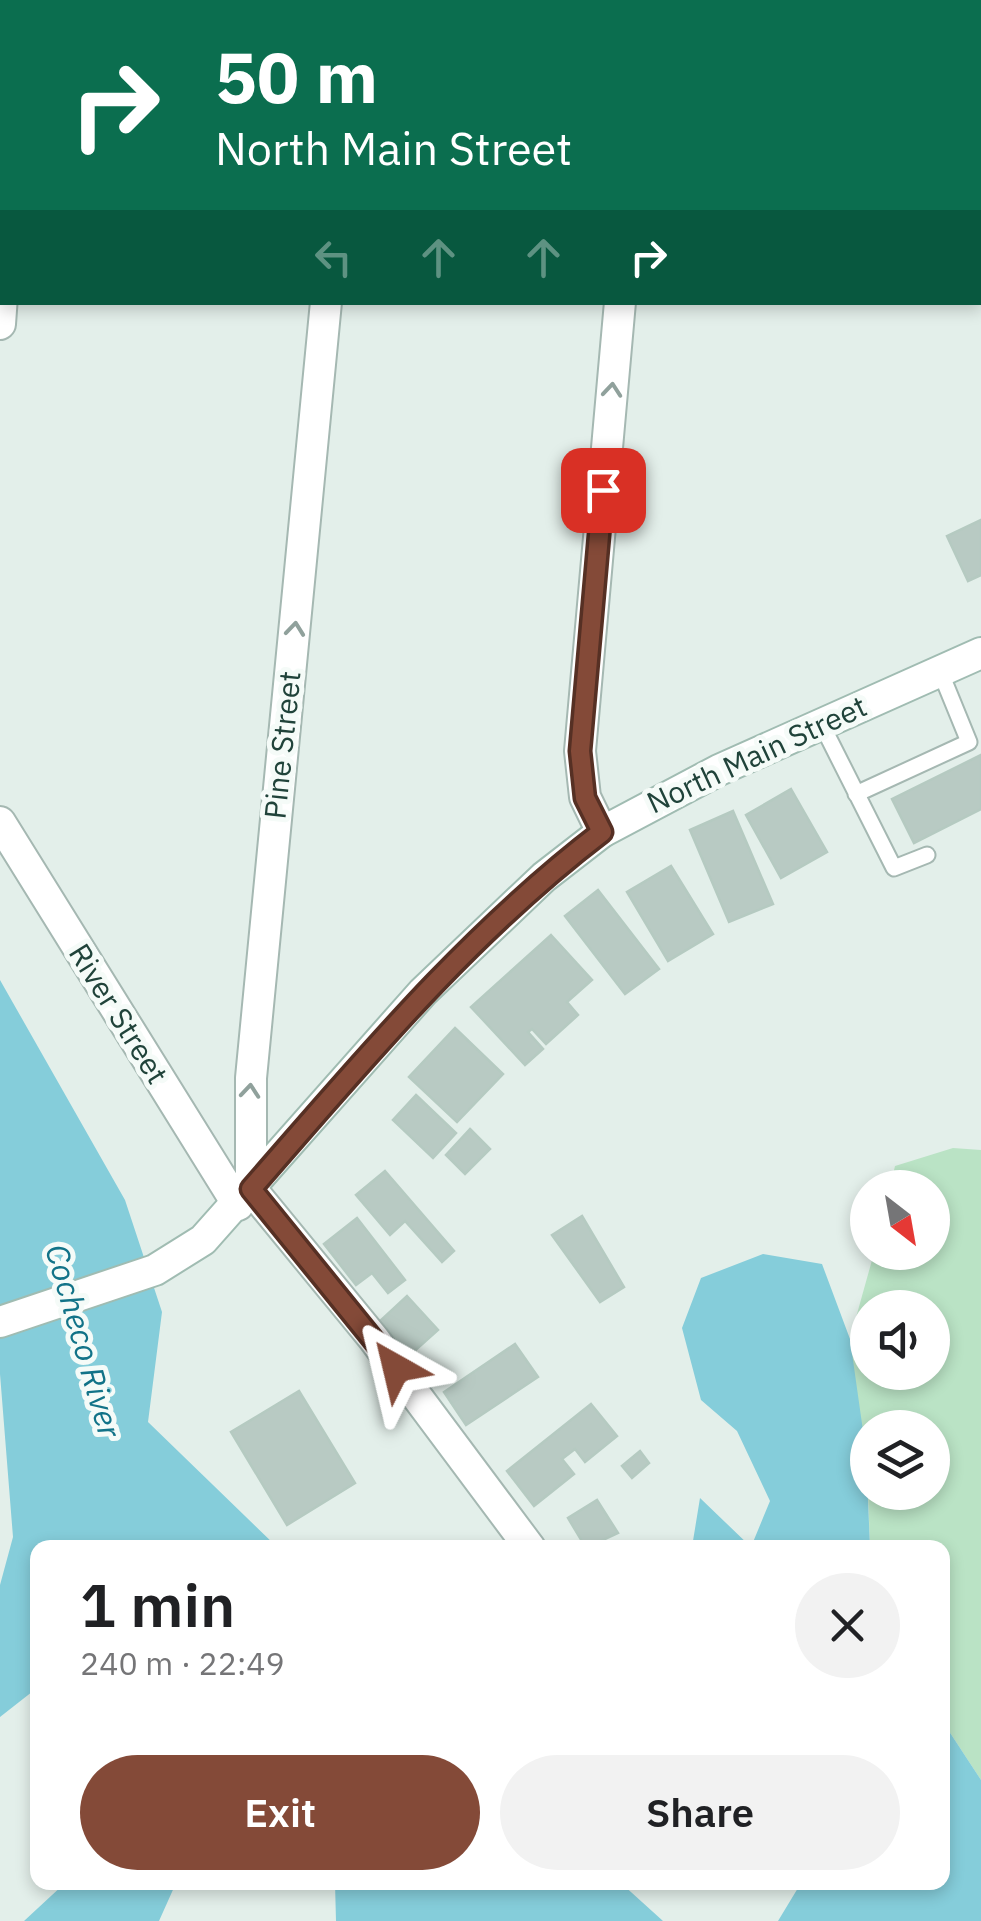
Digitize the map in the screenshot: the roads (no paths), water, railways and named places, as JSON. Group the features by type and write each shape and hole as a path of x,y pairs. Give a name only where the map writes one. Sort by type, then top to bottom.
{"street":[{"name":"Pine Street","path":"245,1197 251,1078 326,305"},
{"path":"602,832 585,798 580,751 620,305"},
{"name":"North Main Street","path":"0,1322 154,1270 203,1240 423,992 544,876 602,832 668,794 981,653"},
{"name":"River Street","path":"0,822 245,1197 374,1339 524,1540"}],"lane":[{"path":"856,794 970,742 940,671"},
{"path":"821,723 894,868 928,855"}],"water":[{"name":"Cocheco River","path":"0,980 125,1200 162,1312 148,1422 270,1540 30,1540 30,1693 0,1717 0,1585 13,1537 0,1374"},
{"path":"763,1254 822,1264 850,1339 850,1390 857,1390 860,1410 850,1410 850,1510 868,1510 870,1540 754,1540 770,1501 737,1431 701,1400 682,1328 701,1278"},
{"path":"700,1498 744,1540 693,1540"},
{"path":"950,1733 981,1780 981,1921 778,1921 797,1890 950,1890"},
{"path":"57,1890 173,1890 159,1921 24,1921"},
{"path":"335,1890 629,1890 663,1921 336,1921"}]}
